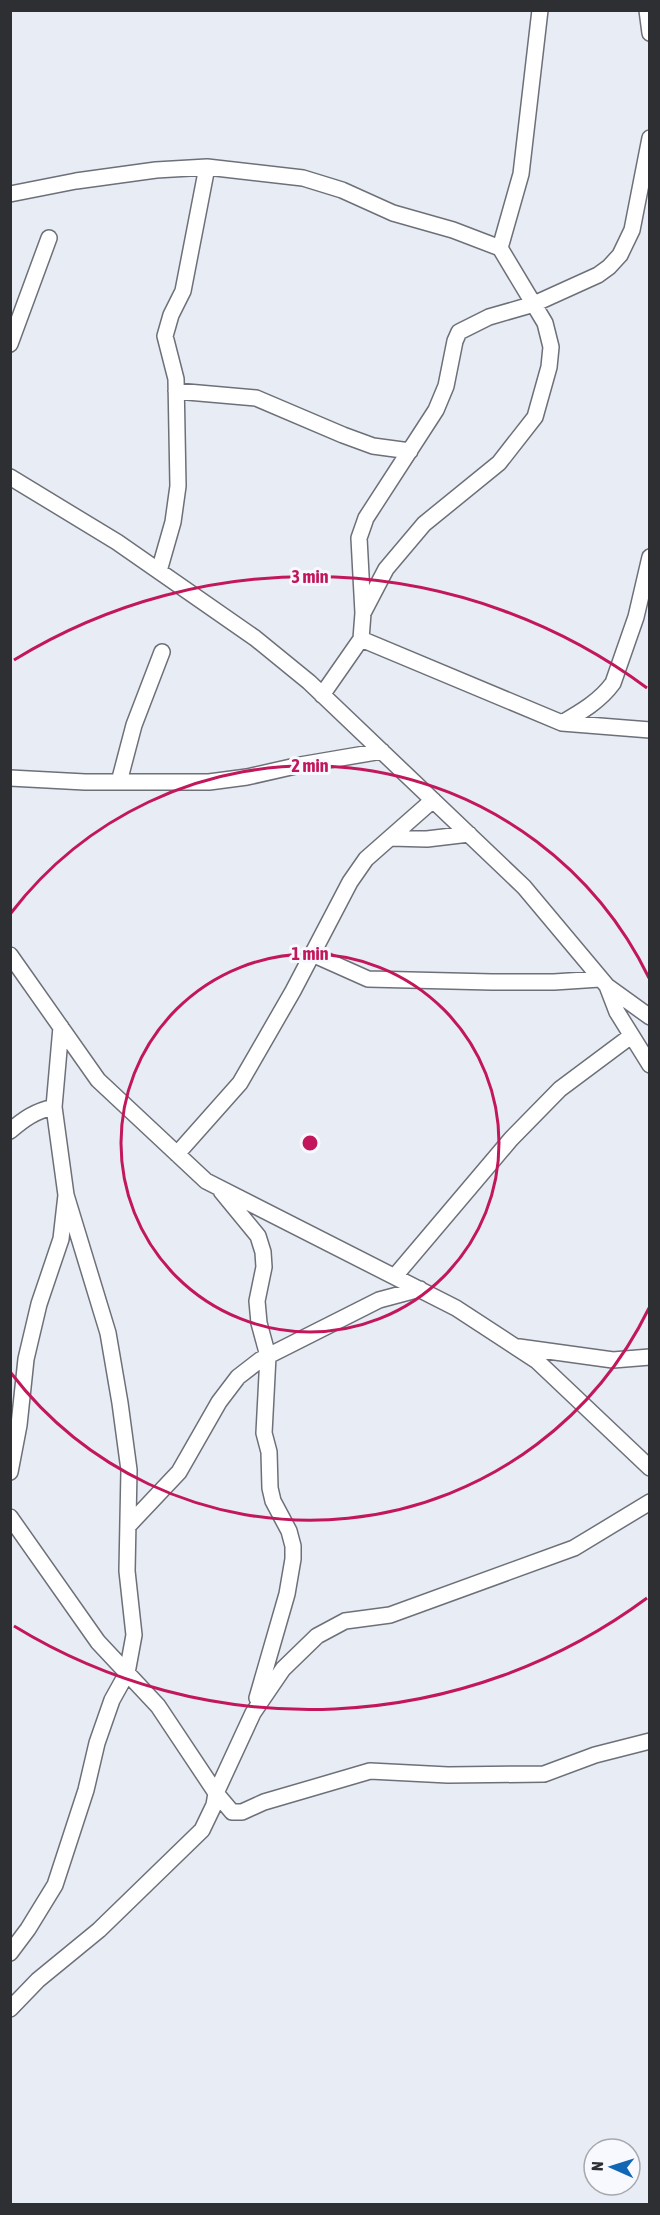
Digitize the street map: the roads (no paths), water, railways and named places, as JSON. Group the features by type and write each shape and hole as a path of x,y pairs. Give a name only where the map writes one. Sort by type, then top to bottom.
{"street":[{"path":"500,248 521,174 540,10"},
{"path":"647,10 650,33"},
{"path":"322,694 361,639 363,613 359,537 366,518 436,410 446,386 455,340 459,332 489,317 534,304 598,275 609,267 620,255 632,230 650,138"},
{"path":"159,571 173,522 178,486 176,379 165,336 171,315 183,291 207,167"},
{"path":"10,194 76,181 156,170 207,167 303,178 342,190 393,213 453,230 500,248 545,323 552,347 549,367 535,417 500,463 424,524 386,569 363,613"},
{"path":"10,344 49,238"},
{"path":"176,391 256,398 373,446 410,451"},
{"path":"10,477 117,542 159,571 255,638 322,694 524,886 603,982 650,1017"},
{"path":"562,723 584,710 613,683 636,617 648,574 650,557"},
{"path":"361,639 562,723 650,730"},
{"path":"119,782 134,725 162,652"},
{"path":"10,778 119,782 209,782 382,751"},
{"path":"177,1154 240,1083 350,882 366,859 433,800"},
{"path":"391,838 427,839 469,834"},
{"path":"312,954 368,979 603,982"},
{"path":"10,955 98,1080 206,1181 456,1308 537,1361 650,1468"},
{"path":"603,982 610,1000 650,1065"},
{"path":"10,1953 55,1885 86,1790 97,1743 112,1700 127,1673 134,1635 127,1571 129,1470 120,1403 108,1334 66,1195 54,1107 61,1027"},
{"path":"395,1276 511,1139 560,1089 631,1036"},
{"path":"10,1131 26,1117 40,1110 54,1107"},
{"path":"10,2008 38,1980 99,1930 202,1830 214,1805 216,1793 253,1713 287,1594 293,1546 289,1531 273,1501 270,1488 269,1452 264,1433 268,1356 259,1323 257,1301 264,1267 258,1236 217,1186"},
{"path":"10,1472 19,1425 26,1359 39,1304 61,1239 66,1195"},
{"path":"129,1525 179,1472 219,1402 238,1377 268,1356 379,1300 420,1289"},
{"path":"513,1346 613,1360 650,1357"},
{"path":"253,1713 283,1669 317,1636 345,1621 390,1615 574,1548 650,1502"},
{"path":"10,1517 98,1642 158,1706 216,1793 232,1812 237,1813 264,1802 370,1771 448,1775 544,1774 595,1755 650,1741"}]}
